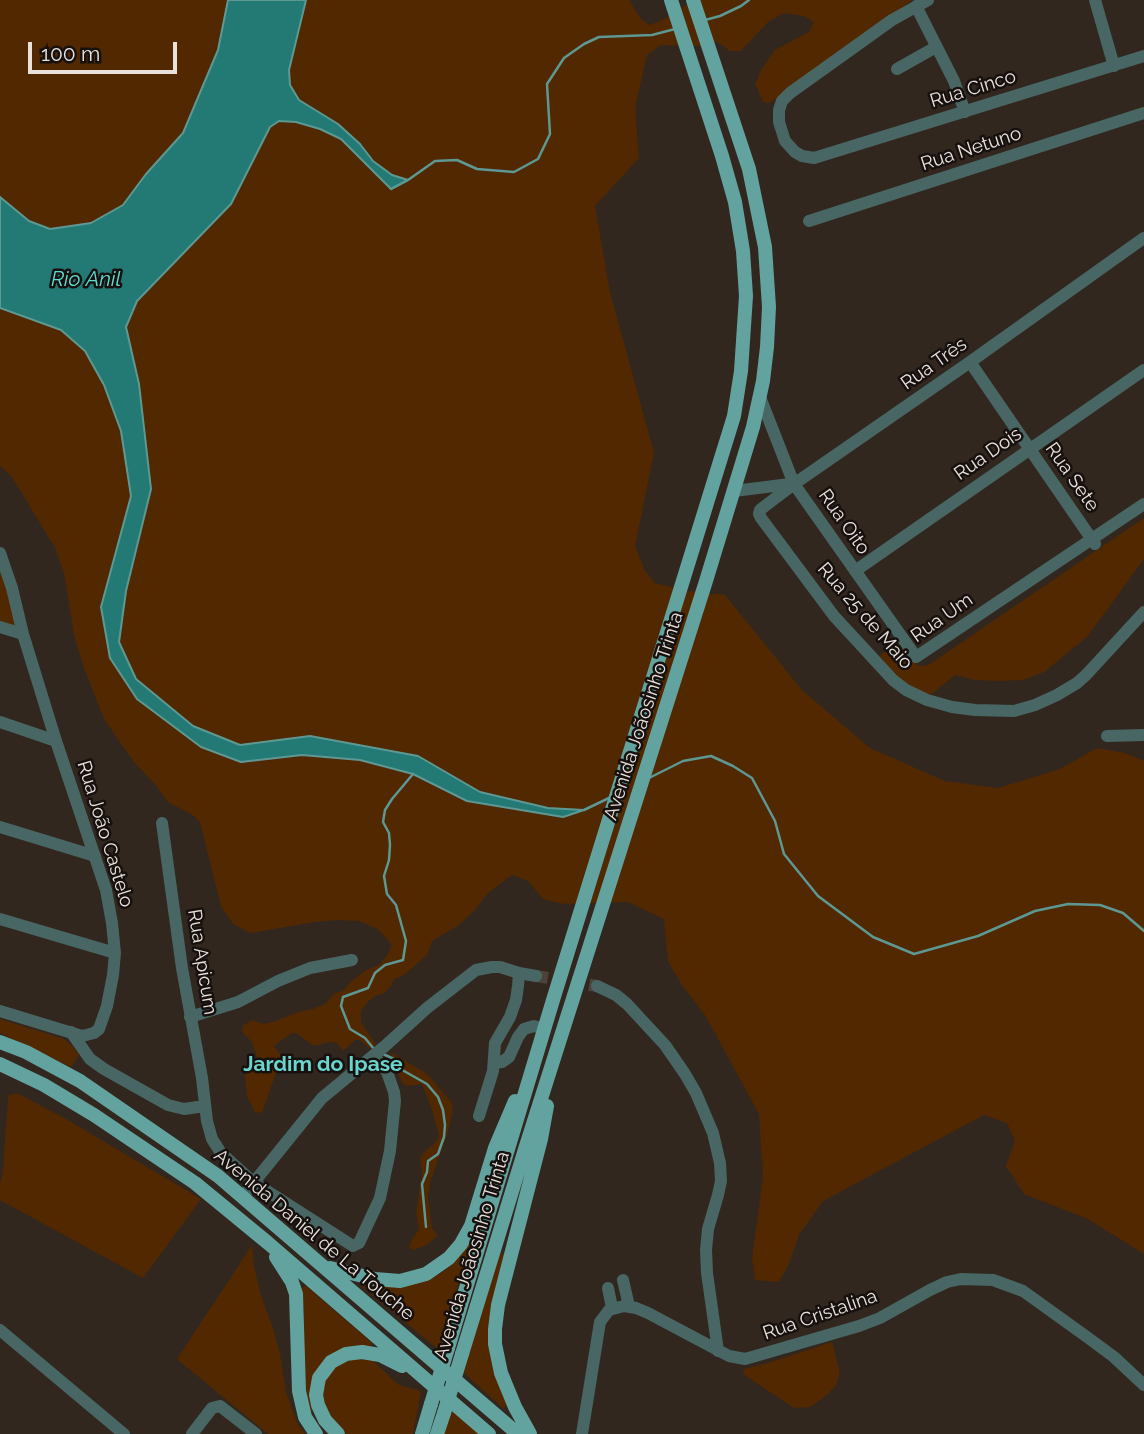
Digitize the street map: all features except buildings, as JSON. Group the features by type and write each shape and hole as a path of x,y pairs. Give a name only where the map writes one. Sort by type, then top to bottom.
{"main road":[{"name":"Avenida Joãosinho Trinta","path":"422,1434 734,416 741,371 746,296 743,251 735,201 671,0"},
{"name":"Avenida Joãosinho Trinta","path":"437,1434 706,581 760,397 769,307 765,247 749,169 693,0"},
{"name":"Avenida Daniel de La Touche","path":"0,1042 26,1052 80,1081 218,1176 518,1434"},
{"path":"323,1266 359,1277 400,1281 426,1274 449,1258 471,1226 495,1148 538,1052"},
{"path":"530,1434 501,1373 495,1329 501,1294 541,1139 556,1055"},
{"name":"Avenida Daniel de La Touche","path":"0,1068 44,1085 195,1183 489,1434"},
{"path":"268,1244 292,1282 296,1294 299,1391 305,1417 316,1434"},
{"name":"Avenida Joãosinho Trinta","path":"338,1434 325,1420 316,1395 319,1378 324,1369 338,1357 354,1352 371,1353 424,1378"}],"street":[{"path":"1095,0 1114,65"},
{"path":"922,3 936,47 954,81 965,112"},
{"name":"Rua Cinco","path":"922,3 892,20 782,101 779,122 785,141 794,152 814,158 1144,57"},
{"path":"897,69 936,47"},
{"name":"Rua Netuno","path":"809,221 1144,113"},
{"name":"Rua Três","path":"734,491 794,484 1144,239"},
{"name":"Rua Sete","path":"970,362 1094,542"},
{"name":"Rua Dois","path":"855,571 1144,370"},
{"name":"Rua Oito","path":"760,397 794,484 916,657"},
{"name":"Rua 25 de Maio","path":"794,484 760,510 761,518 834,616 893,680 927,701 952,708 975,710 1014,710 1035,705 1077,683 1144,612"},
{"name":"Rua Um","path":"1094,542 1144,504"},
{"name":"Rua Um","path":"916,657 1144,511"},
{"name":"Rua João Castelo","path":"0,553 56,741 110,907 115,953 107,1006 99,1029 82,1036 71,1032"},
{"path":"0,627 23,634"},
{"path":"0,722 56,741"},
{"path":"1107,736 1144,735"},
{"name":"Rua Apicum","path":"162,823 208,1130 216,1146 253,1182 353,1246 359,1243 380,1198 390,1151 394,1092 387,1072 374,1056"},
{"path":"0,827 95,856"},
{"path":"0,919 115,953"},
{"path":"190,1017 238,1002 310,968 352,960"},
{"path":"242,1196 322,1098 427,1008 476,971 500,967 536,976"},
{"path":"479,1116 494,1063 495,1043 516,1000 519,973"},
{"path":"597,986 608,990 627,1004 665,1045 696,1093 713,1133 721,1181 708,1229 706,1250 718,1351"},
{"path":"0,1011 71,1032 90,1059 168,1105 184,1109 205,1106"},
{"path":"494,1063 509,1057 524,1029 534,1026 545,1029"},
{"name":"Rua Cristalina","path":"629,1306 648,1313 718,1351 745,1359 880,1318 947,1282 986,1279 1023,1291 1096,1343 1144,1385"},
{"path":"582,1434 598,1327 604,1314 612,1308 629,1306 623,1280"},
{"path":"608,1288 612,1308"},
{"path":"0,1330 124,1434"},
{"path":"192,1434 212,1408 220,1406 256,1434"}],"shaded area":[{"path":"0,0 228,0 218,50 183,133 146,174 123,205 91,223 50,229 30,221 0,197"},
{"path":"306,0 629,0 640,18 649,25 661,21 691,0 912,0 768,103 763,102 755,84 775,50 809,32 814,22 804,16 784,13 768,22 741,51 729,51 716,42 699,46 661,45 647,55 635,108 639,158 595,206 610,292 654,453 635,546 645,571 655,583 688,591 725,595 802,690 870,748 945,781 998,788 1060,769 1097,748 1125,753 1144,761 1144,1254 1088,1219 1024,1194 1006,1166 1015,1141 1007,1123 984,1115 823,1201 799,1235 779,1282 755,1280 752,1259 763,1176 759,1114 705,1015 681,984 668,961 664,919 628,902 563,904 543,899 528,881 512,875 488,893 459,925 432,941 427,955 404,975 394,979 384,993 373,997 367,1003 361,1011 361,1022 376,1045 369,1048 360,1040 355,1040 343,1051 337,1043 314,1046 292,1033 274,1046 285,1061 277,1070 262,1112 256,1113 253,1109 247,1097 245,1075 249,1066 256,1064 258,1060 252,1042 242,1032 243,1025 253,1020 263,1024 273,1022 325,1004 366,970 379,965 392,945 378,929 359,921 314,922 251,933 233,924 221,906 200,822 193,815 168,802 133,761 104,719 74,635 64,573 55,548 12,477 0,466 0,308 61,330 85,351 104,385 121,431 131,496 101,607 137,699 241,762 302,755 360,760 413,774 467,801 563,817 582,809 548,808 480,792 418,756 310,736 240,745 193,726 136,679 119,642 126,591 139,384 126,327 137,301 231,204 270,126 279,121 296,122 342,139 390,189 407,180 392,175 372,161 360,144 338,124 299,100 290,85 289,70"},
{"path":"1144,518 1144,559 1087,637 1044,672 1023,680 997,681 975,680 955,675 929,696 906,687 879,656 898,642 917,665 930,664"},
{"path":"0,571 6,586 16,627 0,622"},
{"path":"0,1019 64,1039 79,1055 71,1067 0,1033"},
{"path":"391,1052 427,1074 453,1107 428,1196 432,1229 438,1235 427,1245 414,1250 409,1248 419,1229 416,1213 422,1173 420,1158 439,1136 422,1084 407,1086 402,1083"},
{"path":"19,1094 66,1119 201,1199 143,1278 0,1200 8,1096"},
{"path":"473,1237 438,1349 360,1285 389,1286 430,1278 455,1262"},
{"path":"252,1245 254,1266 280,1354 286,1392 297,1423 305,1434 268,1434 177,1359"},
{"path":"496,1252 506,1254 494,1299 508,1402 504,1409 464,1373"},
{"path":"306,1286 372,1343 371,1347 329,1356 314,1409 308,1412 304,1388 304,1309 300,1289"},
{"path":"832,1342 839,1369 836,1385 811,1407 794,1408 743,1374 744,1369"},
{"path":"361,1359 373,1361 399,1385 421,1391 413,1434 345,1434 332,1420 322,1396 323,1383 336,1367"},
{"path":"450,1406 481,1434 441,1434"}],"water":[{"name":"Rio Anil","path":"228,0 306,0 289,70 290,85 299,100 338,124 360,144 373,161 392,175 408,180 391,189 341,139 296,122 279,121 270,127 231,204 137,301 126,327 139,384 151,489 126,591 119,642 136,679 193,726 240,745 310,736 418,756 480,792 548,808 584,810 563,817 467,801 413,774 360,760 302,755 241,762 201,747 137,699 110,658 101,607 131,496 121,431 104,385 85,351 61,330 0,308 0,197 29,221 50,229 91,223 123,205 146,174 183,133 218,50"}],"waterway":[{"path":"705,20 720,16 749,0"},
{"path":"391,189 435,161 457,160 477,169 514,172 538,159 550,134 547,84 564,58 599,37 652,35 675,29"},
{"path":"649,778 683,761 711,756 752,778 775,821 784,854 818,896 873,937 914,954 978,936 1035,911 1068,904 1100,905 1123,913 1144,931"},
{"path":"374,1049 365,1038 350,1029 341,1006 343,997 368,988 375,973 385,965 403,960 406,941 396,905 387,894 384,876 390,845 389,833 383,822 385,810 413,774"},
{"path":"584,810 609,798"},
{"path":"383,1054 394,1059 404,1071 427,1084 438,1097 443,1110 444,1137 438,1154 428,1161 422,1184 426,1227"}],"tunnel":[{"path":"536,976 597,986"}],"district":[{"name":"Jardim do Ipase","path":"323,1065"}]}
